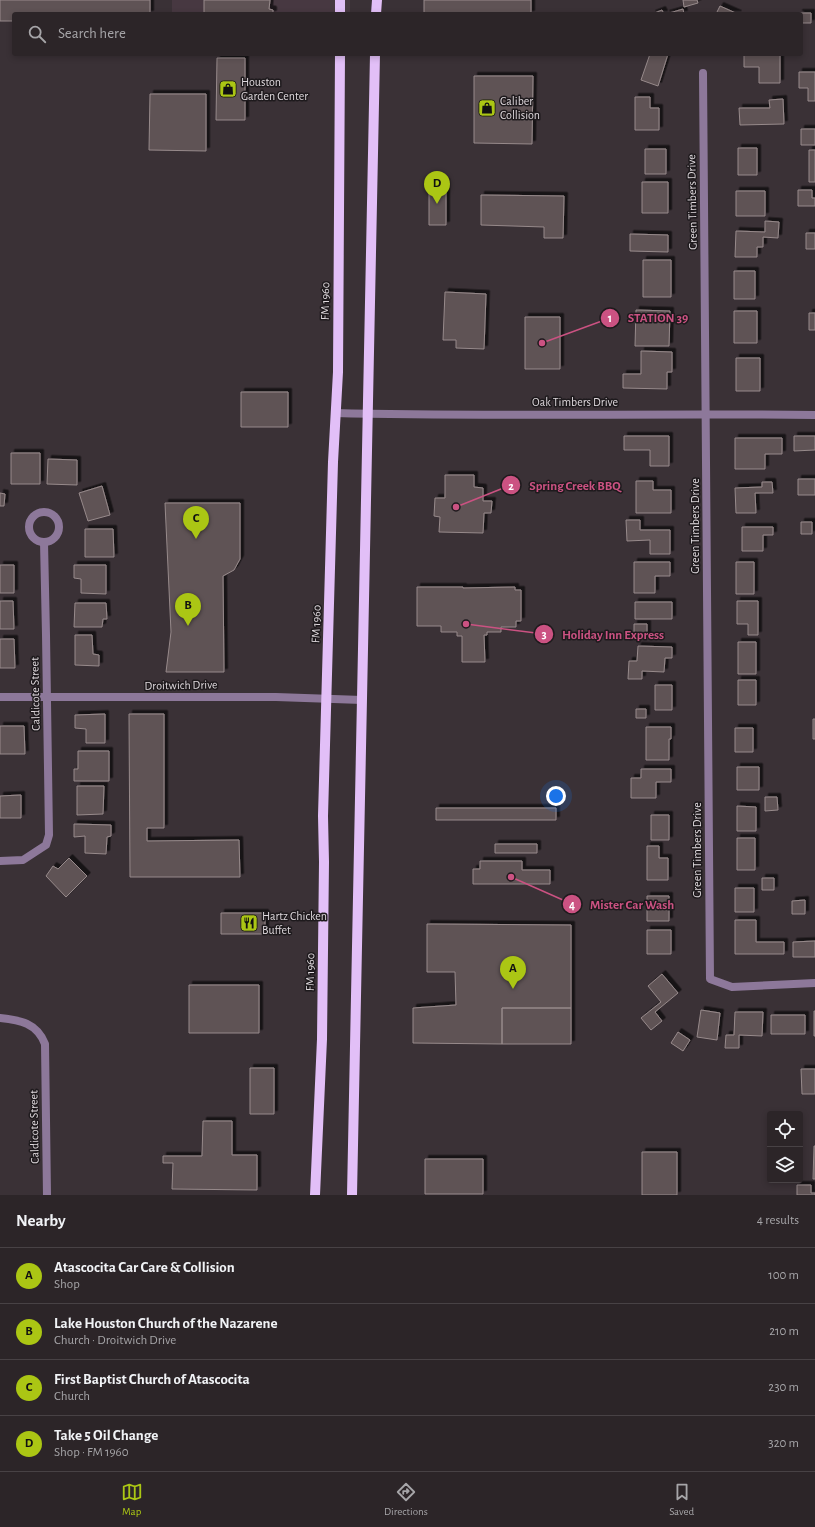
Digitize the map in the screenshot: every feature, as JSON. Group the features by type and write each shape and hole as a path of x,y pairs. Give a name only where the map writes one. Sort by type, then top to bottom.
{"main road":[{"path":"340,0 340,12"},
{"path":"376,12 377,0"},
{"name":"FM 1960","path":"315,1195 322,1039 324,862 323,816 326,699 333,462 338,372 340,56"},
{"path":"352,1195 367,414 376,56"}],"street":[{"name":"Green Timbers Drive","path":"703,73 710,979 732,987 815,983"},
{"name":"Oak Timbers Drive","path":"335,413 426,415 815,415"},
{"name":"Caldicote Street","path":"0,861 23,860 46,845 48,835 49,802 44,542"},
{"name":"Droitwich Drive","path":"0,697 236,696 362,700"},
{"name":"Caldicote Street","path":"0,1018 16,1020 34,1028 41,1035 45,1044 47,1195"}],"shaded area":[{"path":"172,0 350,0 350,12 172,12"}],"building":[{"path":"0,0 150,0 150,12 12,12 12,21 0,21"},
{"path":"204,0 270,0 269,9 273,10 273,12 204,12"},
{"path":"424,0 531,0 531,12 424,12"},
{"path":"683,0 697,0 698,3 684,7"},
{"path":"720,6 734,12 717,12"},
{"path":"683,9 684,12 673,12"},
{"path":"803,13 811,13 811,23 803,23"},
{"path":"649,56 667,56 658,86 641,80"},
{"path":"744,56 780,56 780,83 759,83 759,67 744,67"},
{"path":"217,58 245,58 245,120 216,120"},
{"path":"799,72 815,72 815,101 808,101 808,88 799,88"},
{"path":"474,76 533,76 532,144 474,143"},
{"path":"150,94 206,94 206,151 149,150"},
{"path":"635,97 650,97 650,108 659,108 659,130 635,130"},
{"path":"783,99 784,124 740,125 739,108 770,108 769,100"},
{"path":"801,129 815,129 815,145 801,145"},
{"path":"738,148 757,148 757,175 738,175"},
{"path":"645,149 666,149 666,174 645,174"},
{"path":"809,150 815,150 815,182 809,182"},
{"path":"429,182 446,182 446,225 429,225"},
{"path":"642,182 668,182 668,213 642,213"},
{"path":"798,190 812,190 812,198 815,198 815,206 798,206"},
{"path":"736,191 765,191 765,216 736,216"},
{"path":"481,195 564,196 563,238 544,238 544,227 481,225"},
{"path":"765,221 779,222 778,238 763,237 763,247 757,247 757,257 735,257 736,231 765,232"},
{"path":"806,233 815,233 815,249 806,249"},
{"path":"630,234 668,235 668,252 630,251"},
{"path":"643,260 671,260 671,297 643,297"},
{"path":"734,271 755,271 755,299 734,299"},
{"path":"445,292 486,294 484,349 456,348 456,340 443,340"},
{"path":"636,310 670,311 669,346 635,346"},
{"path":"734,311 757,311 757,343 734,343"},
{"path":"809,313 815,313 815,330 809,330"},
{"path":"525,317 560,317 560,369 525,369"},
{"path":"641,351 672,352 672,372 667,372 667,389 623,388 623,374 641,374"},
{"path":"736,358 760,358 760,391 736,391"},
{"path":"241,392 288,392 288,427 241,427"},
{"path":"624,436 669,436 669,466 650,466 650,450 624,450"},
{"path":"794,436 815,436 815,450 794,451"},
{"path":"735,438 782,438 782,454 765,454 765,469 735,469"},
{"path":"11,453 40,453 40,484 11,484"},
{"path":"48,459 77,460 77,485 47,484"},
{"path":"445,475 474,475 474,487 483,488 483,501 492,501 491,513 484,513 483,533 439,532 440,517 434,516 435,498 445,498"},
{"path":"798,479 815,479 815,495 798,495"},
{"path":"636,481 653,481 653,490 671,490 671,513 636,513"},
{"path":"762,482 772,482 773,493 755,493 756,513 736,513 735,488 762,487"},
{"path":"102,486 110,515 88,521 79,493"},
{"path":"0,493 5,494 4,506 0,506"},
{"path":"165,503 240,503 240,559 234,570 223,576 224,672 166,672 171,632"},
{"path":"626,520 640,520 640,530 670,530 670,554 650,554 650,540 627,541"},
{"path":"801,522 812,522 812,534 801,534"},
{"path":"742,527 773,527 773,535 763,535 763,551 742,551"},
{"path":"85,529 113,529 114,557 85,557"},
{"path":"634,562 670,562 670,576 655,576 655,593 634,593"},
{"path":"736,562 754,562 754,594 736,594"},
{"path":"0,565 14,565 14,593 0,593"},
{"path":"74,565 106,565 106,594 81,593 81,579 74,578"},
{"path":"417,587 515,587 515,590 521,590 521,621 516,621 516,627 501,627 501,632 487,632 487,635 484,635 485,662 462,662 462,636 457,636 457,632 441,632 441,626 417,626"},
{"path":"0,601 13,601 14,629 0,629"},
{"path":"737,601 758,601 758,635 748,635 748,624 737,624"},
{"path":"635,602 672,602 672,619 635,619"},
{"path":"75,603 106,603 107,619 103,619 102,627 74,627"},
{"path":"634,624 647,624 647,639 634,639"},
{"path":"75,635 92,635 93,654 99,655 99,666 75,665"},
{"path":"0,639 14,639 15,668 0,668"},
{"path":"738,642 756,642 756,674 738,674"},
{"path":"638,646 672,647 672,658 665,658 664,672 642,671 642,679 628,679 629,661 637,661"},
{"path":"738,680 756,680 756,705 738,705"},
{"path":"655,685 672,685 672,710 655,710"},
{"path":"636,709 646,709 646,718 636,718"},
{"path":"105,714 105,743 86,743 86,729 75,728 75,715"},
{"path":"129,714 164,714 164,828 147,828 147,841 239,840 240,877 130,877"},
{"path":"813,719 815,719 815,739 813,739"},
{"path":"0,726 24,726 25,754 0,754"},
{"path":"646,727 671,727 671,739 669,739 669,760 646,760"},
{"path":"735,728 753,728 753,752 735,752"},
{"path":"78,751 109,751 109,781 74,781 74,769 78,769"},
{"path":"737,767 759,767 759,790 737,790"},
{"path":"641,769 671,769 671,782 656,782 656,798 631,798 631,778 641,778"},
{"path":"77,786 104,786 103,814 77,815"},
{"path":"21,795 21,818 0,818 0,796"},
{"path":"765,797 777,797 778,810 765,811"},
{"path":"737,806 756,807 756,831 737,831"},
{"path":"436,808 556,808 556,820 436,820"},
{"path":"651,815 669,815 669,840 651,840"},
{"path":"74,824 111,825 111,836 107,837 106,854 85,853 85,836 74,837"},
{"path":"737,838 755,838 755,870 737,870"},
{"path":"495,844 537,844 537,853 495,853"},
{"path":"647,846 659,846 659,858 668,858 668,880 647,880"},
{"path":"69,858 87,876 66,897 46,876 53,866 58,869"},
{"path":"480,861 522,861 522,870 550,870 550,884 473,884 473,869 480,869"},
{"path":"762,878 774,878 774,890 762,890"},
{"path":"735,888 754,888 754,912 735,912"},
{"path":"647,896 669,896 669,921 647,921"},
{"path":"805,900 805,914 792,914 792,901"},
{"path":"221,913 265,913 265,934 221,934"},
{"path":"735,920 756,920 756,942 784,942 784,954 735,954"},
{"path":"427,924 571,925 571,1008 502,1008 502,1044 413,1043 413,1008 456,1005 455,972 427,972"},
{"path":"647,930 671,930 671,954 647,954"},
{"path":"815,941 815,957 793,957 793,942"},
{"path":"662,974 678,993 655,1012 662,1021 651,1030 641,1018 661,1002 648,986"},
{"path":"189,985 259,985 259,1033 189,1033"},
{"path":"502,1008 571,1008 571,1044 502,1044"},
{"path":"701,1010 720,1013 717,1040 697,1037"},
{"path":"815,1011 815,1036 814,1036"},
{"path":"735,1012 763,1012 762,1036 739,1035 739,1048 725,1048 726,1035 734,1035"},
{"path":"771,1015 805,1015 805,1034 771,1034"},
{"path":"678,1032 690,1040 683,1051 671,1043"},
{"path":"250,1068 274,1068 274,1114 250,1114"},
{"path":"801,1069 815,1069 815,1094 802,1094"},
{"path":"203,1121 232,1121 232,1155 257,1155 257,1190 172,1189 173,1163 163,1163 163,1156 202,1156"},
{"path":"814,1146 815,1179 813,1179"},
{"path":"642,1152 677,1152 677,1195 642,1195"},
{"path":"425,1159 483,1159 483,1194 425,1194"},
{"path":"797,1185 811,1185 811,1193 815,1193 815,1195 797,1195"}],"place":[{"name":"Houston Garden Center","path":"228,89"},
{"name":"Caliber Collision","path":"487,108"},
{"name":"Take 5 Oil Change","path":"437,204"},
{"name":"STATION 39","path":"542,343"},
{"name":"Spring Creek BBQ","path":"456,507"},
{"name":"First Baptist Church of Atascocita","path":"196,539"},
{"name":"Holiday Inn Express","path":"466,624"},
{"name":"Lake Houston Church of the Nazarene","path":"188,626"},
{"name":"Mister Car Wash","path":"511,877"},
{"name":"Hartz Chicken Buffet","path":"249,923"},
{"name":"Atascocita Car Care & Collision","path":"513,989"}]}
